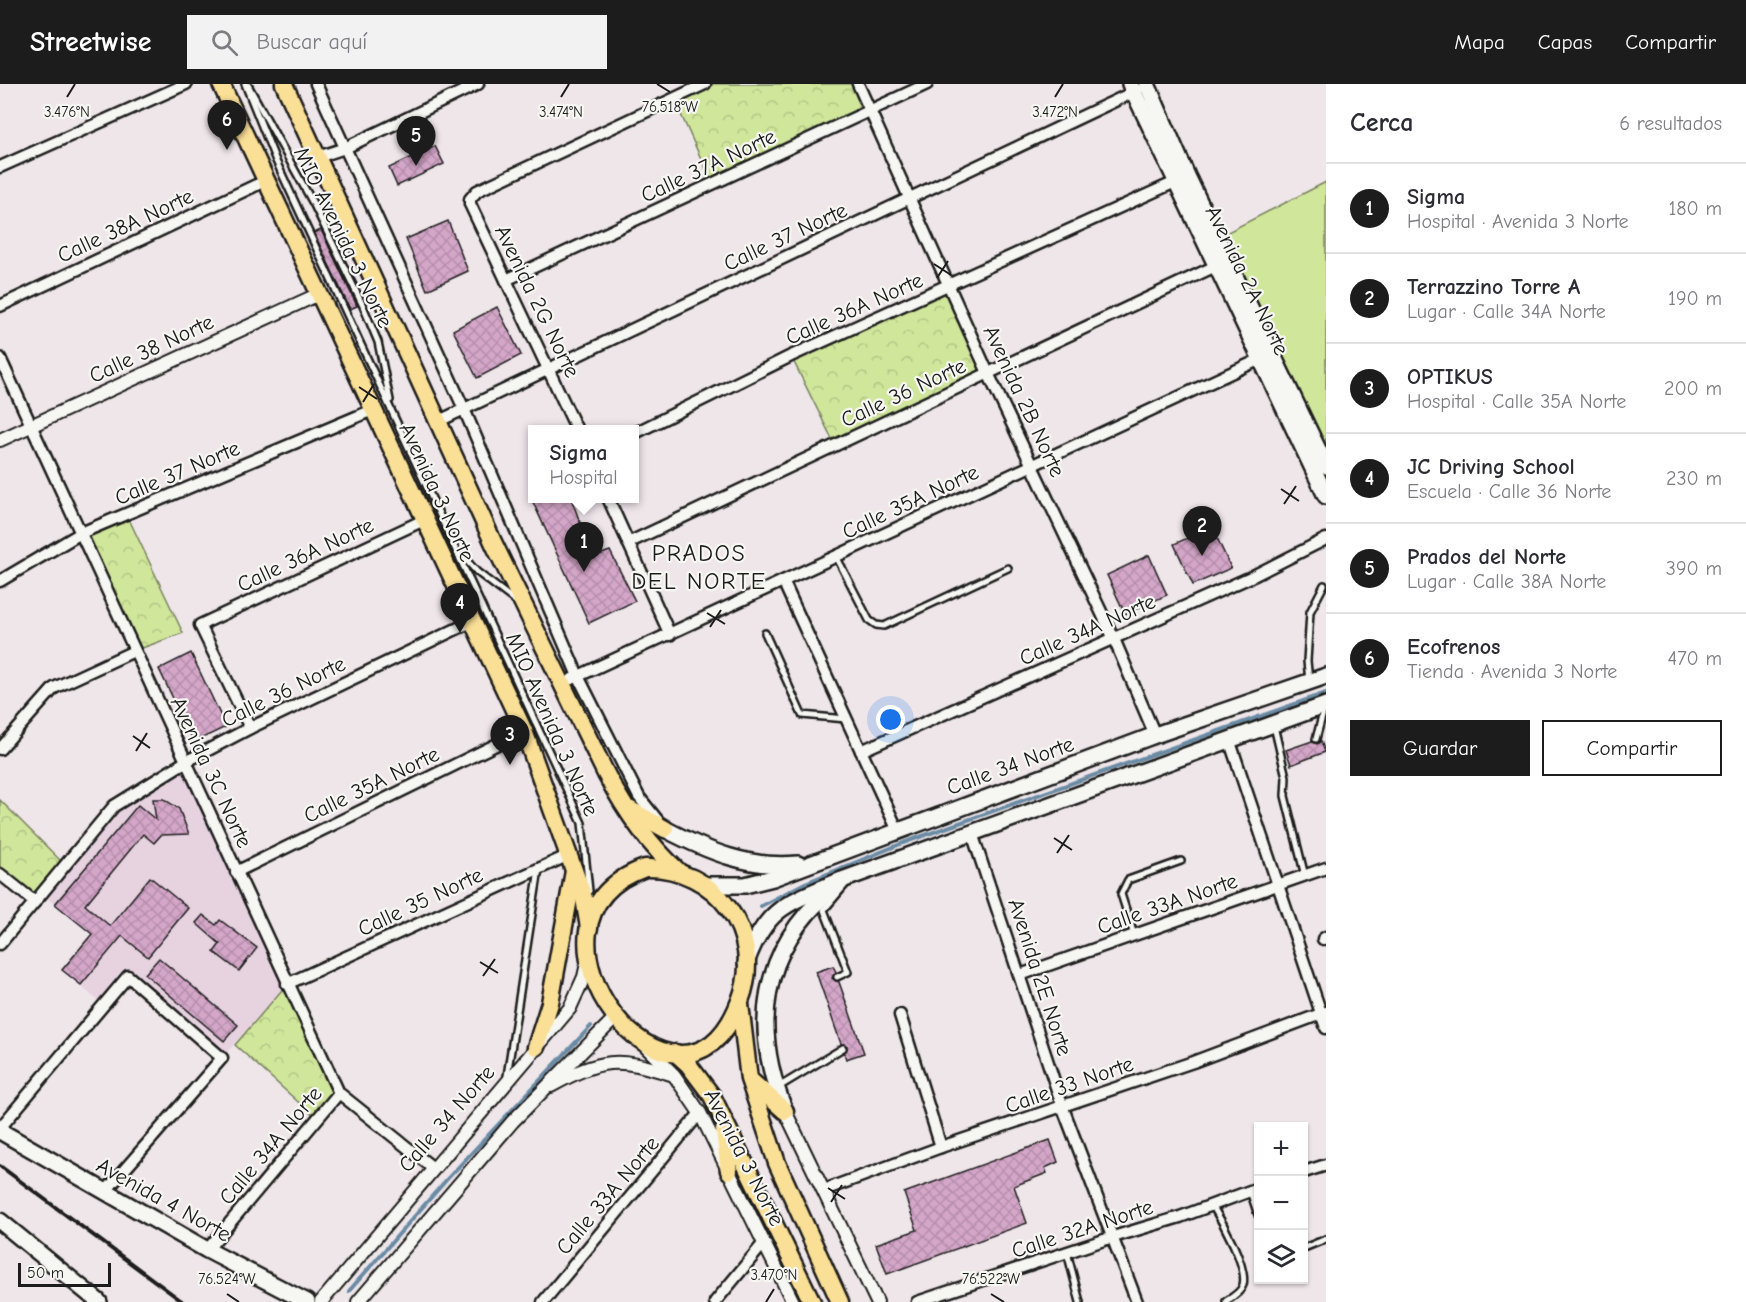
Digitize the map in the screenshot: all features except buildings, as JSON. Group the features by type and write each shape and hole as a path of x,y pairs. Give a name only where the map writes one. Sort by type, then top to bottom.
{"main road":[{"name":"Avenida 3 Norte","path":"221,84 524,731 572,863 590,923"},
{"name":"Avenida 3 Norte","path":"284,84 524,607 570,680 606,774 624,807 651,843 678,871"},
{"name":"Avenida 2A Norte","path":"1140,87 1181,179 1267,356 1326,466"},
{"name":"Avenida 2A Norte","path":"1267,356 1326,496"},
{"name":"Calle 34 Norte","path":"708,885 745,885 773,878 1155,735 1326,675"},
{"path":"746,964 738,927 730,910 708,885 678,871 645,868 624,876 608,888 590,923 589,955 601,995 615,1018 642,1043 660,1051 676,1053 697,1050 716,1040 728,1027 740,1002 746,964 767,920 791,902 972,833 1325,706"},
{"path":"624,807 693,844 738,860 787,865 819,861"},
{"path":"536,1047 550,1003 572,863"},
{"path":"785,1111 776,1089 765,1033 765,1009 777,963 800,921 816,903 847,879"},
{"name":"Avenida 3 Norte","path":"740,1002 749,1079 777,1163 840,1302"},
{"name":"Avenida 3 Norte","path":"676,1053 705,1084 753,1177 812,1302"},
{"path":"749,1079 785,1111"},
{"path":"723,1120 729,1171"},
{"name":"Avenida 4 Norte","path":"0,1130 207,1250 307,1302"},
{"path":"0,1221 99,1302"}],"street":[{"path":"0,167 186,84"},
{"name":"Avenida 3 Norte","path":"316,84 464,409 570,680 639,798 665,829"},
{"path":"318,156 345,148 478,84"},
{"name":"Avenida 2G Norte","path":"576,425 470,204 470,199 477,191 705,84"},
{"name":"Avenida 2B Norte","path":"858,84 988,373 1114,639 1155,735"},
{"name":"Calle 37A Norte","path":"506,280 927,84"},
{"name":"Calle 37 Norte","path":"439,421 754,271 910,200 1140,87"},
{"name":"Calle 36A Norte","path":"639,431 791,356 950,286 1181,179"},
{"name":"Calle 38A Norte","path":"0,306 267,180"},
{"name":"Calle 36 Norte","path":"628,543 1222,263"},
{"name":"Calle 38 Norte","path":"0,440 319,294"},
{"name":"Calle 35A Norte","path":"570,680 1033,465 1109,427 1267,356"},
{"name":"Avenida 3C Norte","path":"0,358 339,1093 433,1168"},
{"name":"Calle 37 Norte","path":"0,581 81,533 375,409"},
{"path":"610,503 670,635"},
{"name":"Calle 36A Norte","path":"250,728 200,625 426,519"},
{"name":"Calle 34A Norte","path":"861,751 1253,576 1326,539"},
{"path":"783,581 898,831"},
{"name":"Calle 36 Norte","path":"0,944 114,806 185,762 250,728 473,621"},
{"path":"0,749 54,688 134,651"},
{"name":"Calle 35A Norte","path":"236,872 524,731"},
{"path":"1229,739 1276,886 1324,1013 1326,1028"},
{"name":"Avenida 2E Norte","path":"972,833 1063,1108 1137,1302"},
{"name":"Calle 35 Norte","path":"287,984 539,867 572,863"},
{"name":"Calle 33A Norte","path":"1020,975 1326,868"},
{"path":"0,874 35,902"},
{"name":"Calle 34 Norte","path":"321,1302 570,1008 584,976 589,955"},
{"path":"0,1130 128,976 222,1058 105,1192"},
{"name":"Calle 33 Norte","path":"824,1190 941,1147 1063,1108 1324,1013"},
{"path":"900,1014 941,1147"},
{"path":"358,1302 540,1092 615,1018"},
{"name":"Avenida 3 Norte","path":"642,1043 674,1075 700,1113 793,1302"},
{"path":"540,1092 581,1070 607,1063 635,1063 674,1075"},
{"name":"Calle 34A Norte","path":"207,1250 339,1093"},
{"path":"785,1111 877,1302"},
{"name":"Calle 33A Norte","path":"543,1302 700,1113"},
{"path":"1308,1171 1326,1165"},
{"name":"Calle 32A Norte","path":"917,1302 1212,1205 1254,1189"},
{"path":"715,1302 763,1244"}],"lane":[{"name":"MIO Avenida 3 Norte","path":"247,84 314,205 363,306 378,342 392,411"},
{"name":"MIO Avenida 3 Norte","path":"247,84 276,161 582,823 586,848 590,923"},
{"name":"MIO Avenida 3 Norte","path":"456,550 477,572 524,607"},
{"path":"836,556 869,620 876,625 884,626 1008,568"},
{"path":"1309,681 1307,661 1310,612 1324,585"},
{"path":"765,633 802,716 846,718"},
{"path":"1316,739 1325,706"},
{"path":"1273,724 1286,777 1285,796 1305,876"},
{"path":"1282,762 1289,759"},
{"path":"1134,935 1121,894 1128,880 1181,861"},
{"path":"506,1083 539,867"},
{"path":"837,977 848,972 824,909 847,879"},
{"path":"776,1089 843,1048"},
{"path":"1212,1205 1226,1228 1244,1276 1239,1292 1226,1300"},
{"path":"1308,1246 1326,1239"},
{"path":"1067,1252 1080,1302"}],"shaded area":[{"path":"185,762 287,984 222,1058 128,976 103,1005 62,970 91,934 42,894 114,806"}],"green space":[{"path":"705,84 858,84 870,110 713,185 674,99"},
{"path":"1326,182 1326,466 1216,238"},
{"path":"950,286 988,373 835,445 791,356"},
{"path":"127,515 183,633 134,651 81,533"},
{"path":"0,800 64,864 35,902 0,874"},
{"path":"287,984 339,1093 317,1119 235,1045"}],"waterway":[{"path":"761,906 805,883 903,843 1326,693"},
{"path":"349,1291 448,1178 591,1026"}],"railway":[{"path":"0,1166 183,1302"}],"place":[{"name":"Ecofrenos","path":"227,150"},
{"name":"Prados del Norte","path":"416,166"},
{"name":"Terrazzino Torre A","path":"1202,556"},
{"name":"Sigma","path":"584,572"},
{"name":"JC Driving School","path":"460,633"},
{"name":"OPTIKUS","path":"510,765"}],"district":[{"name":"PRADOS DEL NORTE","path":"699,567"}]}
